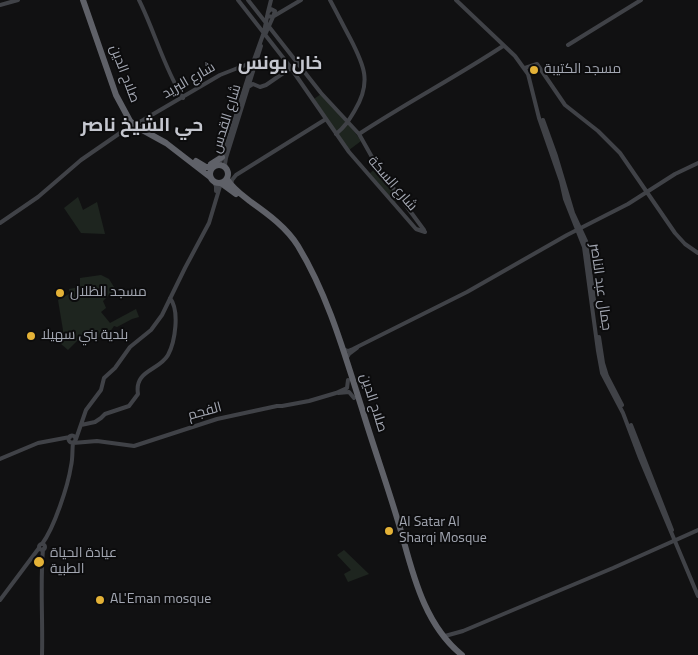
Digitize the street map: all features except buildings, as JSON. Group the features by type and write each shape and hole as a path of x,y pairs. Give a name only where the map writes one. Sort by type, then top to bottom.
{"highway":[{"name":"صلاح الدين","path":"83,0 108,65"},
{"name":"صلاح الدين","path":"88,0 120,104 130,121 221,178 230,188 267,213 292,237 301,251 346,360 412,578 436,634 455,655"},
{"name":"صلاح الدين","path":"136,124 162,136 182,153 202,165 208,167 216,166"},
{"path":"202,165 214,162 222,157"},
{"path":"216,166 223,166 221,178 210,171 216,166"},
{"name":"صلاح الدين","path":"329,317 348,380 377,461"},
{"name":"صلاح الدين","path":"417,591 441,634 462,655"}],"main road":[{"path":"0,5 18,0"},
{"path":"140,0 169,72 184,98"},
{"name":"شارع السكة","path":"238,0 290,66 349,152 416,229 425,232 377,166 359,134 321,93 248,0"},
{"path":"262,17 264,18 300,0"},
{"path":"331,0 364,70 364,91 348,122 336,134"},
{"path":"331,0 365,67 366,93 351,120 352,126"},
{"name":"جمال عبد الناصر","path":"457,0 526,68"},
{"name":"جمال عبد الناصر","path":"457,0 515,53 526,68 565,199 580,229 586,257 602,373 624,413 640,458 698,596"},
{"path":"568,45 641,0"},
{"name":"شارع القدس","path":"221,178 271,13 271,1"},
{"name":"شارع القدس","path":"216,166 222,157 264,34"},
{"path":"359,134 503,46"},
{"path":"248,87 253,84 260,87 266,85 297,61"},
{"name":"شارع البريد","path":"148,128 146,122 148,120 220,75 253,62"},
{"path":"526,68 537,64 566,105 598,131 620,153 675,233 685,244 698,252"},
{"name":"شارع البريد","path":"0,223 45,192 81,160 123,131 226,74 241,70 250,71"},
{"path":"339,113 348,115 354,112"},
{"path":"221,178 232,176 325,118"},
{"path":"218,192 230,188 232,180 236,175 325,118"},
{"path":"342,349 348,350 358,347 433,310 698,163"},
{"path":"0,600 42,547 66,485 71,468 73,440 86,410 101,390 104,378 115,368 130,347 157,323 188,261 205,232 221,178"},
{"path":"80,427 83,414 99,391 103,377 114,367 129,346 154,324 166,304 186,261 207,224 221,178"},
{"path":"80,427 94,422 105,414 129,406 138,394 138,384 141,378 168,355 176,320 170,298"},
{"path":"346,360 349,354 358,347"},
{"path":"336,393 347,388 348,380"},
{"path":"336,393 349,392 354,398"},
{"name":"الفجم","path":"0,459 38,443 61,439 134,446 217,419 300,403 336,393"},
{"path":"452,647 453,638 463,632 698,530"},
{"path":"42,547 42,655"},
{"path":"441,634 448,636 463,632"}],"shaded area":[{"path":"321,94 361,141 349,150 314,99"},
{"path":"376,168 400,199 395,202 369,174"},
{"path":"78,197 83,210 97,202 105,234 81,233 64,208"},
{"path":"101,275 109,279 117,292 113,296 110,294 103,301 106,308 101,312 110,323 136,309 139,317 117,327 114,326 107,336 95,338 87,331 68,350 60,343 63,330 58,300 69,294 69,289 80,287 80,278"},
{"path":"344,550 369,574 348,582 344,574 351,570 337,555"}],"place":[{"name":"مسجد الكتيبة","path":"534,70"},
{"name":"مسجد الظلال","path":"60,293"},
{"name":"بلدية بني سهيلا","path":"31,336"},
{"name":"Al Satar Al Sharqi Mosque","path":"389,531"},
{"name":"عيادة الحياة الطبية","path":"39,562"},
{"name":"AL'Eman mosque","path":"100,600"}],"district":[{"name":"خان يونس","path":"280,64"},
{"name":"حي الشيخ ناصر","path":"142,126"}]}
